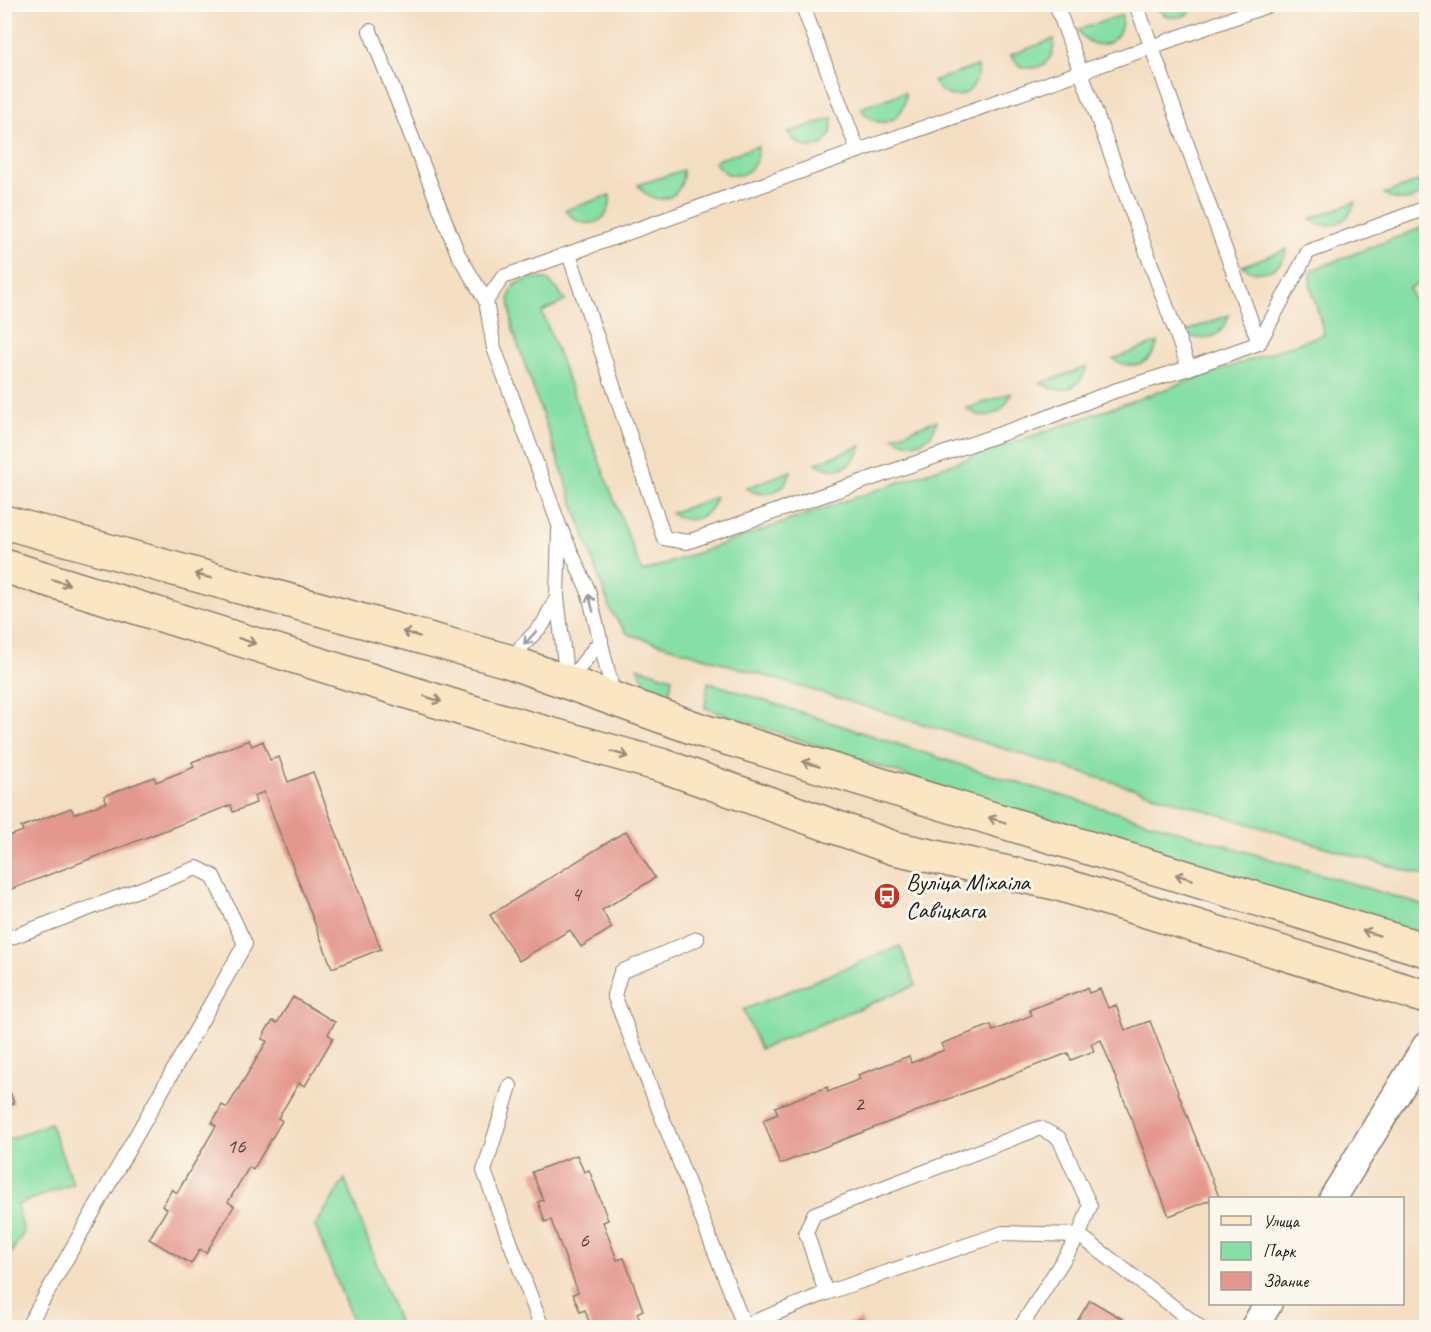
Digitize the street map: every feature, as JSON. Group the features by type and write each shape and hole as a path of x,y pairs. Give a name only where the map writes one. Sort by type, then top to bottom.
{"main road":[{"path":"4,522 508,661 700,730 1426,950"},
{"path":"4,566 482,715 664,766 894,849 1059,884 1426,997"},
{"path":"556,735 567,683"}],"street":[{"path":"1334,1197 1426,1046"},
{"path":"1254,1328 1267,1305"}],"lane":[{"path":"802,4 858,151"},
{"path":"1056,4 1189,368"},
{"path":"1136,4 1259,343"},
{"path":"486,302 503,277 1272,4"},
{"path":"370,31 458,254 486,302 494,348 559,525 588,590 615,700"},
{"path":"569,254 664,538 687,542 1041,420 1114,391 1259,343 1308,252 1426,208"},
{"path":"559,525 557,597 567,683"},
{"path":"508,661 543,624 557,597"},
{"path":"567,683 601,640"},
{"path":"4,940 197,868 213,876 245,944 27,1328"},
{"path":"697,939 621,972 614,995 745,1327 826,1293 1003,1233 1079,1235 1201,1328"},
{"path":"510,1086 484,1172 542,1328"},
{"path":"826,1293 806,1232 814,1214 1041,1128 1059,1138 1090,1206 1079,1235 1020,1328"}],"green space":[{"path":"1155,5 1196,5 1181,17 1170,17 1159,11"},
{"path":"1122,15 1118,34 1107,44 1092,43 1078,30"},
{"path":"1054,39 1054,47 1049,59 1040,66 1027,68 1020,66 1010,55"},
{"path":"977,66 974,85 962,95 947,94 933,81"},
{"path":"905,92 901,111 889,121 874,121 861,108"},
{"path":"832,118 829,137 818,146 803,145 795,141 788,133"},
{"path":"758,146 754,164 742,174 727,174 714,161"},
{"path":"683,170 679,188 668,198 652,197 638,185"},
{"path":"1426,178 1425,186 1417,197 1397,200 1384,194"},
{"path":"610,195 607,213 595,222 580,222 566,210"},
{"path":"1355,202 1348,216 1337,224 1324,225 1310,219"},
{"path":"1426,226 1426,281 1409,288 1426,335 1426,876 628,634 611,612 513,330 509,298 514,285 530,278 546,279 559,291 565,301 542,312 642,572 1324,334 1310,283 1312,270"},
{"path":"1287,249 1280,263 1269,271 1256,272 1242,266"},
{"path":"1229,315 1222,329 1211,337 1198,338 1184,332"},
{"path":"1158,342 1151,356 1140,364 1127,365 1113,359"},
{"path":"1087,367 1080,381 1069,388 1056,389 1041,383"},
{"path":"1011,393 1004,407 993,414 980,415 966,409"},
{"path":"937,420 931,434 920,442 907,443 893,437"},
{"path":"861,446 854,460 843,467 830,469 816,463"},
{"path":"791,471 784,485 773,492 760,494 746,488"},
{"path":"716,497 709,510 698,518 685,519 671,513"},
{"path":"637,667 672,678 669,696 649,689"},
{"path":"708,682 983,772 1426,906 1426,937 976,799 705,708"},
{"path":"900,946 916,985 760,1049 743,1010"},
{"path":"50,1123 73,1184 17,1205 24,1232 11,1253 5,1253 5,1141"},
{"path":"345,1179 400,1327 355,1327 315,1226"}],"building":[{"path":"249,740 252,746 263,741 270,760 279,757 288,782 313,772 381,949 332,968 264,792 254,796 256,803 233,812 231,805 4,892 4,838 23,831 21,827 71,808 74,814 107,802 104,796 154,777 156,782 194,767 192,762"},
{"path":"626,831 655,878 602,910 612,928 581,947 570,930 519,961 490,915"},
{"path":"1087,988 1089,993 1100,989 1108,1008 1116,1005 1125,1030 1150,1021 1219,1197 1209,1197 1209,1200 1169,1216 1101,1040 1091,1044 1094,1051 1071,1060 1068,1053 780,1164 763,1120 778,1114 775,1107 827,1087 828,1092 860,1079 858,1075 909,1056 911,1063 944,1050 941,1044 991,1025 993,1031 1032,1015 1029,1010"},
{"path":"293,997 335,1022 328,1034 333,1038 305,1086 299,1083 278,1118 282,1121 253,1170 249,1167 228,1202 234,1206 206,1253 200,1249 191,1264 149,1239 167,1209 162,1206 172,1189 177,1193 216,1126 212,1123 222,1105 227,1108 267,1041 262,1039 267,1029 273,1021 277,1023"},
{"path":"4,1076 14,1103 4,1107"},
{"path":"577,1155 584,1172 589,1170 608,1220 603,1222 617,1260 624,1258 643,1310 637,1313 643,1328 591,1328 585,1310 580,1312 573,1294 578,1292 551,1220 545,1222 538,1202 543,1200 532,1172"},
{"path":"1090,1300 1124,1320 1136,1328 1073,1328"},
{"path":"861,1319 865,1328 838,1328 838,1327"}],"place":[{"name":"Вуліца Міхаіла Савіцкага","path":"887,896"}]}
